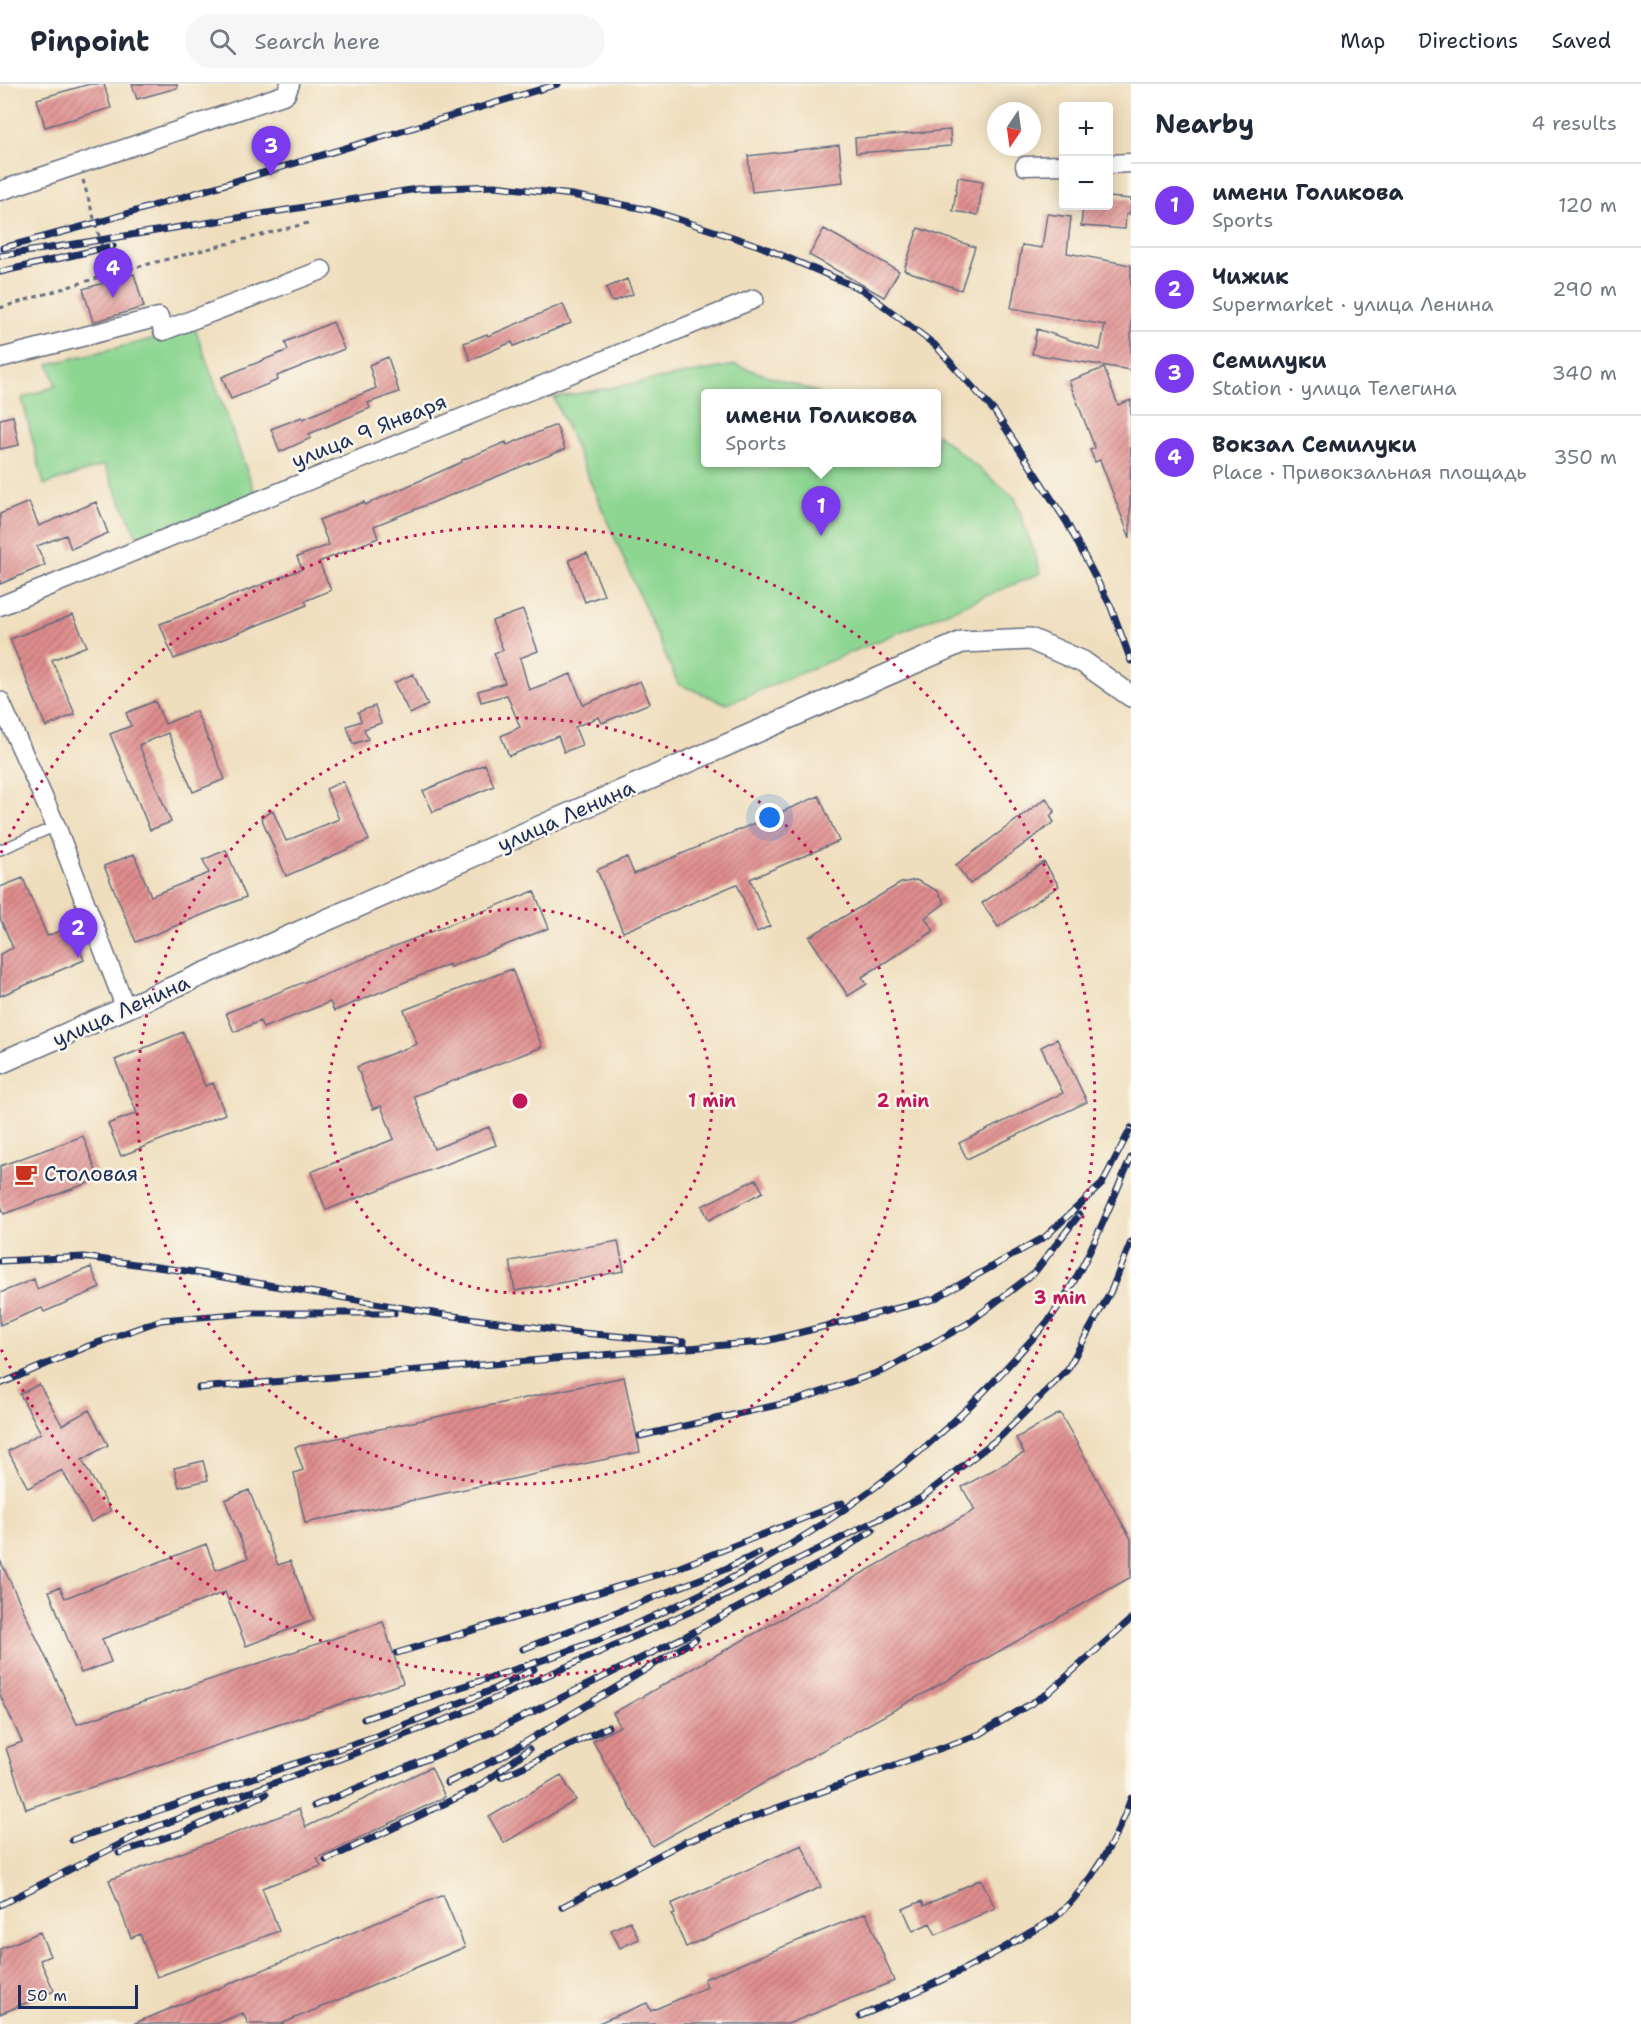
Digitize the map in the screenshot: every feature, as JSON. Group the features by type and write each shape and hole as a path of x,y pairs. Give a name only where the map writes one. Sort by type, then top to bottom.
{"street":[{"path":"0,191 286,94 290,84"},
{"path":"1113,164 1131,163"},
{"path":"1025,166 1059,165"},
{"path":"0,358 159,316 163,331 322,270"},
{"name":"улица 9 Января","path":"0,606 754,299"},
{"name":"улица Ленина","path":"0,1063 962,642 1030,639 1083,662 1131,696"},
{"path":"0,700 56,826 126,1009"}],"lane":[{"path":"0,850 56,826"}],"path":[{"path":"78,164 110,274"},
{"path":"0,308 110,274 308,223"}],"green space":[{"path":"195,329 255,493 139,540 104,465 44,485 22,398 56,386 49,364"},
{"path":"735,365 808,389 701,389 701,467 941,467 941,437 1015,498 1041,573 727,704 678,684 554,398"}],"building":[{"path":"90,84 104,84 111,108 45,127 37,99"},
{"path":"132,84 177,84 177,88 137,99"},
{"path":"950,130 951,146 856,153 855,138"},
{"path":"839,145 843,182 752,192 748,156"},
{"path":"958,177 983,181 978,215 953,211"},
{"path":"1113,197 1131,199 1130,214 1126,214 1125,229 1081,226 1083,210 1113,210"},
{"path":"1047,214 1071,217 1067,253 1131,265 1131,370 1032,354 1037,329 1100,350 1105,325 1011,308 1022,245 1042,248"},
{"path":"918,228 975,247 961,290 904,270"},
{"path":"824,229 899,271 884,297 809,255"},
{"path":"134,274 144,307 93,322 83,289"},
{"path":"627,279 633,294 612,302 606,288"},
{"path":"563,304 571,323 514,346 512,342 470,360 464,343 487,334 488,336"},
{"path":"333,322 344,349 277,376 278,380 231,399 222,377 288,350 285,342"},
{"path":"388,357 399,392 368,403 370,408 309,434 311,438 280,452 271,429 302,417 303,419 376,388 369,365"},
{"path":"1104,368 1118,405 1131,400 1130,538 1100,460 1095,462 1090,450 1095,448 1069,381"},
{"path":"13,416 19,445 0,449 0,419"},
{"path":"556,425 565,449 374,526 378,538 319,562 331,590 305,601 307,605 174,659 160,624 302,569 297,557 329,545 319,520 364,502 365,505 462,462 462,460"},
{"path":"29,502 39,526 96,502 108,533 71,549 66,535 37,546 45,565 0,584 0,514"},
{"path":"587,553 604,595 585,602 569,560"},
{"path":"523,610 538,651 520,658 529,690 571,674 583,705 640,681 650,703 602,723 599,717 575,727 582,745 564,752 558,736 509,756 501,736 520,727 507,695 481,702 478,691 505,683 494,653 503,650 492,621"},
{"path":"73,615 87,646 52,660 75,714 46,727 10,639"},
{"path":"413,674 428,705 410,714 394,683"},
{"path":"155,701 165,724 196,711 225,779 193,792 168,733 139,745 171,822 150,830 110,734 131,726 126,713"},
{"path":"375,706 381,723 364,729 368,739 353,744 347,726 361,721 358,712"},
{"path":"485,764 494,786 433,812 423,791"},
{"path":"343,781 369,840 286,876 261,817 273,811 286,841 339,819 326,789"},
{"path":"819,796 839,841 750,879 770,926 757,932 737,884 623,932 597,870 627,857 634,874"},
{"path":"1046,798 1055,811 1050,816 1054,822 970,884 956,865"},
{"path":"226,850 246,897 136,942 104,866 134,854 151,896 209,873 203,860"},
{"path":"1044,862 1059,886 998,927 982,903"},
{"path":"23,878 47,936 70,927 84,960 0,996 0,954 13,948 0,918 0,887"},
{"path":"916,880 938,891 945,903 925,918 934,931 862,977 867,984 848,996 809,937 901,883"},
{"path":"534,891 549,928 450,967 449,964 334,1011 330,1002 263,1028 260,1021 234,1032 226,1013"},
{"path":"512,969 542,1047 414,1096 434,1149 489,1127 496,1145 326,1210 311,1172 394,1139 381,1106 373,1109 357,1067 417,1044 404,1010"},
{"path":"183,1032 205,1086 213,1083 225,1114 121,1156 108,1124 137,1113 115,1060"},
{"path":"1057,1039 1087,1102 967,1159 959,1143 1063,1093 1041,1047"},
{"path":"83,1136 99,1179 4,1214 0,1203 0,1166"},
{"path":"756,1179 763,1192 709,1220 702,1206"},
{"path":"618,1241 624,1271 515,1291 510,1261"},
{"path":"91,1267 100,1288 44,1312 42,1308 0,1325 0,1293 34,1279 37,1289"},
{"path":"624,1377 640,1452 305,1523 294,1473 303,1470 295,1447"},
{"path":"39,1384 62,1425 89,1410 108,1445 82,1460 111,1511 91,1522 62,1470 28,1488 8,1451 41,1433 20,1394"},
{"path":"1060,1413 1131,1539 1131,1577 652,1846 593,1741 620,1726 613,1713 975,1510 962,1487 1024,1453 1016,1438"},
{"path":"203,1461 208,1480 179,1487 174,1468"},
{"path":"249,1490 278,1565 290,1561 314,1620 246,1646 225,1592 102,1639 111,1662 81,1673 49,1591 60,1587 65,1598 206,1544 216,1570 248,1558 225,1500"},
{"path":"0,1560 77,1724 383,1622 403,1683 26,1809 6,1748 22,1742 0,1695"},
{"path":"431,1767 445,1797 317,1858 321,1866 262,1888 279,1931 157,1977 140,1934 131,1938 109,1880 299,1809 306,1827"},
{"path":"561,1775 576,1800 504,1843 489,1817"},
{"path":"802,1845 821,1887 686,1947 672,1915 675,1914 671,1904"},
{"path":"981,1879 995,1908 936,1935 930,1923 913,1931 903,1909 922,1901 924,1906"},
{"path":"443,1895 465,1947 281,2024 248,2024 243,2013 216,2024 133,2024"},
{"path":"866,1913 894,1981 788,2024 596,2024 647,2003 651,2011 707,1987 704,1979"},
{"path":"630,1921 639,1939 620,1948 611,1930"},
{"path":"40,1932 50,1956 40,1960 54,1991 0,2014 0,1949"}],"railway":[{"path":"3,248 96,223 558,84"},
{"path":"0,256 417,189 495,186 572,195 650,210 760,246 863,290 935,345 995,412 1066,521 1111,607 1131,661"},
{"path":"0,272 113,246"},
{"path":"199,1388 762,1342 934,1299 1045,1237 1102,1184 1131,1128"},
{"path":"364,1719 571,1650 633,1625 754,1566 867,1493 919,1452 969,1407 1047,1323 1075,1280 1131,1158"},
{"path":"640,1436 795,1401 885,1370 967,1324 1034,1273 1079,1215"},
{"path":"0,1905 150,1829 458,1715 723,1597 921,1498 1001,1436 1067,1370 1111,1291 1131,1242"},
{"path":"0,1261 84,1257 193,1272 439,1314 571,1332 684,1342"},
{"path":"0,1384 86,1347 161,1320 250,1313 394,1313"},
{"path":"397,1653 670,1571 842,1503"},
{"path":"314,1806 492,1732 684,1637 835,1555 873,1530"},
{"path":"523,1649 723,1570 759,1553"},
{"path":"562,1907 684,1842 980,1734 1047,1694 1131,1619"},
{"path":"447,1783 501,1757 696,1639"},
{"path":"72,1840 376,1736 492,1690 534,1669"},
{"path":"501,1777 608,1727"},
{"path":"326,1860 475,1789 529,1749"},
{"path":"119,1853 186,1831 266,1794"},
{"path":"860,2016 964,1969 1055,1917 1082,1889 1102,1860 1119,1829 1131,1798"}],"place":[{"name":"Семилуки","path":"271,176"},
{"name":"Вокзал Семилуки","path":"113,298"},
{"name":"имени Голикова","path":"821,536"},
{"name":"Чижик","path":"78,958"},
{"name":"Столовая","path":"26,1174"}]}
